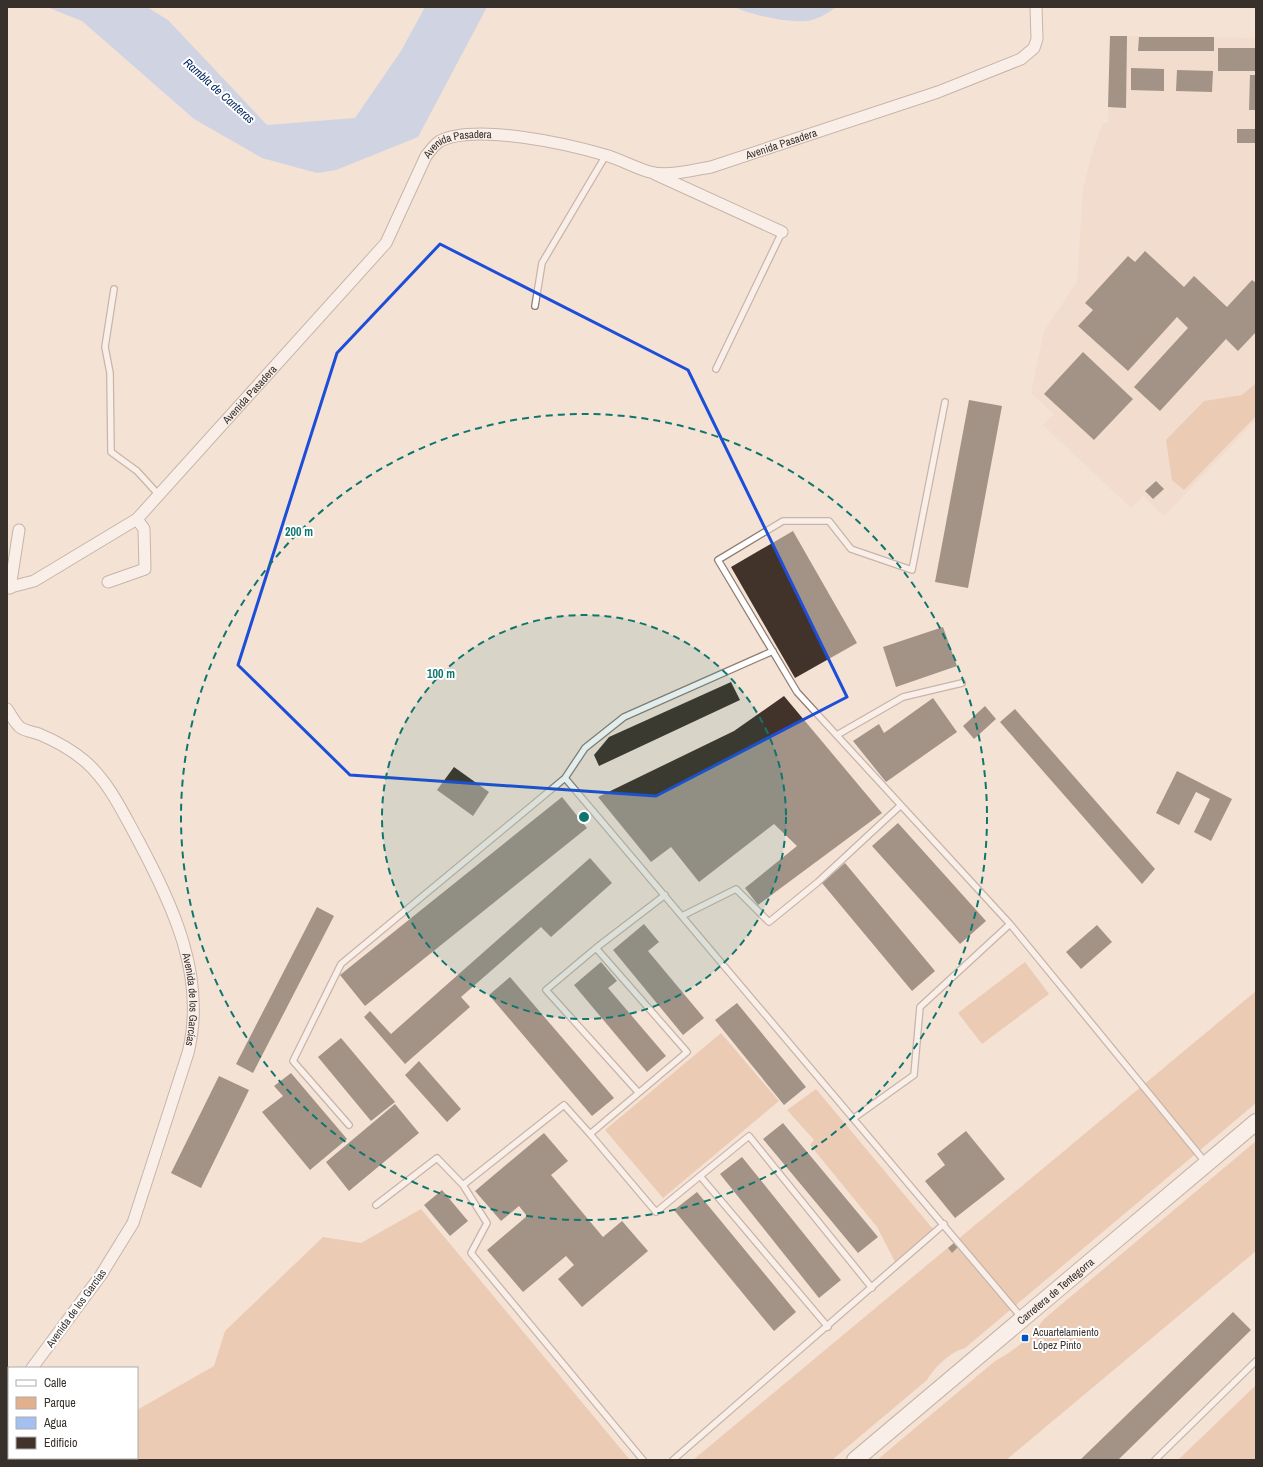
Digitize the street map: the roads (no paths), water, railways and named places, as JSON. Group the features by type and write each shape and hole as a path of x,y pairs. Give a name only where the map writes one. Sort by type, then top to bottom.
{"main road":[{"name":"Carretera de Tentegorra","path":"855,1460 1256,1122"}],"street":[{"name":"Avenida Pasadera","path":"8,588 34,581 137,519 386,243 426,156 432,147 440,141 464,135 502,136 555,143 606,155 651,172 680,172 711,167 938,92 1021,59 1034,48 1037,39 1036,7"},
{"path":"651,172 782,232"},
{"path":"108,582 145,569 144,529 137,519"},
{"path":"8,588 19,530"},
{"name":"Avenida de los Garcías","path":"7,709 21,728 62,745 84,760 98,773 111,791 160,882 176,922 188,958 195,1009 192,1038 188,1053 133,1222 101,1275 33,1367"}],"lane":[{"path":"534,306 542,263 606,155"},
{"path":"716,369 782,232"},
{"path":"114,289 105,347 110,373 111,452 137,471 158,494"},
{"path":"945,402 912,570 851,549 829,521 783,521 718,560 797,692 1010,924 1206,1163"},
{"path":"350,1125 293,1061 341,964 565,778 585,748 624,717 773,651"},
{"path":"836,735 903,697 962,683"},
{"path":"565,778 1023,1319"},
{"path":"682,916 736,888 769,922 818,882 901,805"},
{"path":"638,1092 546,990 596,948 665,895"},
{"path":"854,1118 914,1075 920,1007 1010,924"},
{"path":"590,1134 687,1052 596,948"},
{"path":"463,1185 564,1105 656,1212 749,1136 872,1288"},
{"path":"376,1205 437,1158 463,1185 487,1223 471,1253 643,1460"},
{"path":"700,1176 828,1327"},
{"path":"673,1460 828,1327 944,1224"},
{"path":"1155,1460 1256,1361"}],"water":[{"name":"Rambla de Canteras","path":"47,7 147,7 168,20 267,125 355,118 401,51 425,7 487,7 418,137 336,170 317,173 262,158 194,119 82,21"},
{"path":"735,7 837,7 818,18 807,21 797,21 774,19"}],"place":[{"name":"Acuartelamiento López Pinto","path":"1025,1338"}]}
